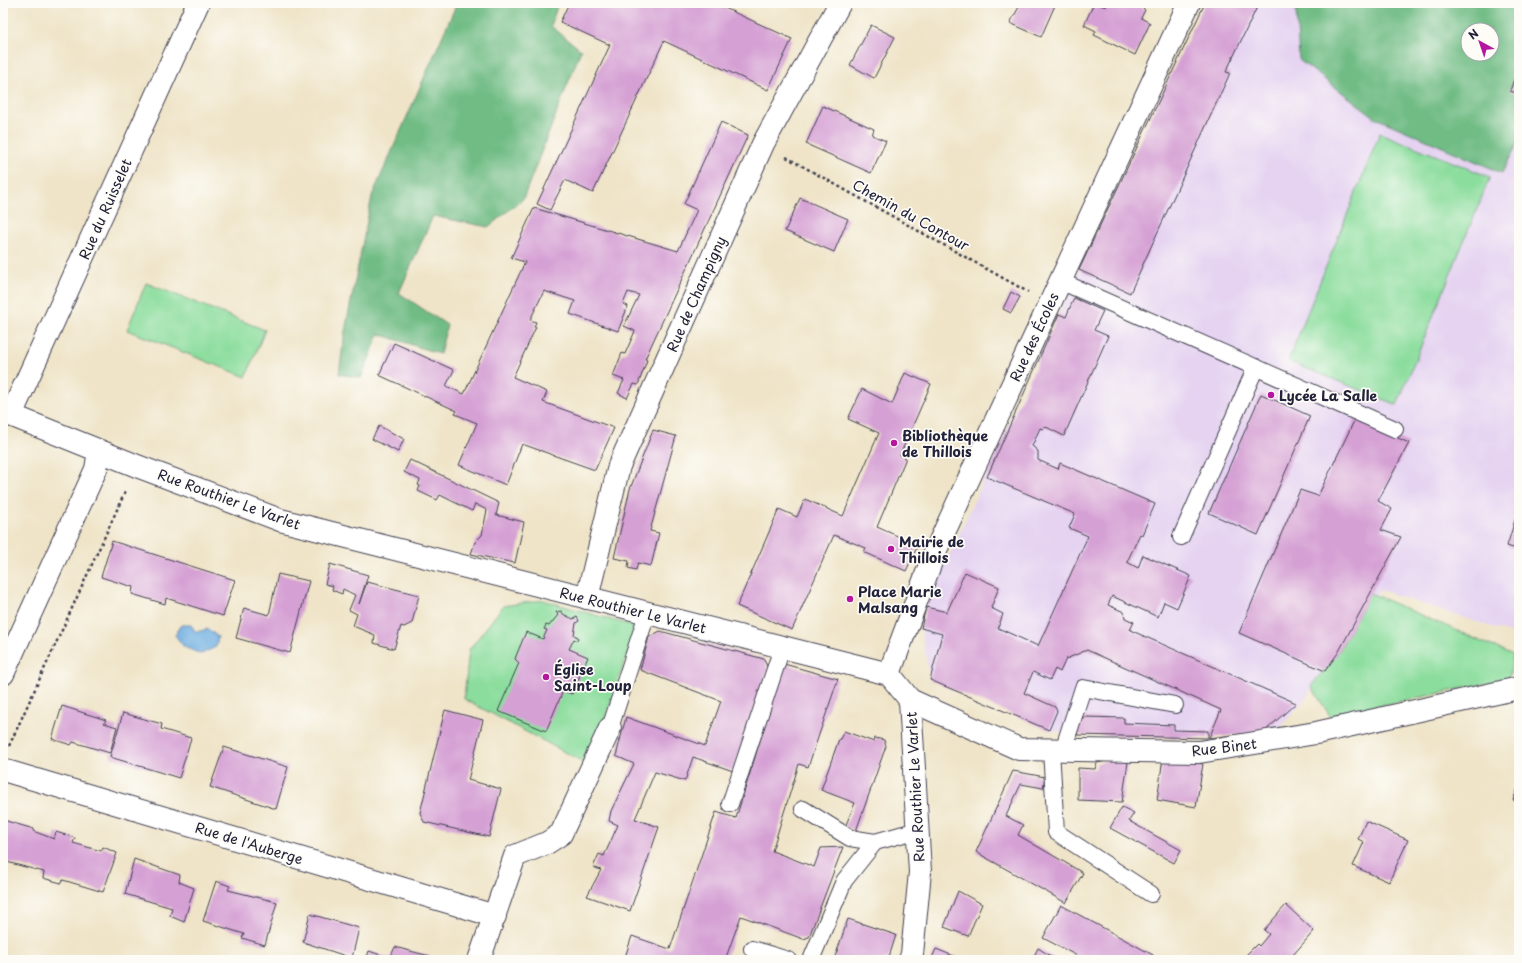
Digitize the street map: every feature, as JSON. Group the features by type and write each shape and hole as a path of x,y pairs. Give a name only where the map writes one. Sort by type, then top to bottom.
{"street":[{"name":"Rue du Ruisselet","path":"7,414 198,3"},
{"name":"Rue de Champigny","path":"586,598 619,466 763,144 840,3"},
{"name":"Rue des Écoles","path":"889,674 934,554 1189,3"},
{"name":"Rue Routhier Le Varlet","path":"7,414 137,466 280,520 889,674 910,700 920,872 912,954 910,960"},
{"path":"3,674 96,469 99,451"},
{"name":"Rue Binet","path":"910,700 1020,749 1199,752 1316,733 1519,688"},
{"path":"478,960 495,916 515,856 547,843 561,834 610,728"},
{"name":"Rue de l'Auberge","path":"5,761 495,916"}],"lane":[{"path":"1060,281 1395,429"},
{"path":"1181,538 1256,367"},
{"path":"610,728 647,614"},
{"path":"730,804 782,648"},
{"path":"1151,894 1056,832 1057,750 1083,688 1175,706"},
{"path":"803,809 850,838 875,842 918,830"},
{"path":"812,960 844,881 875,842"},
{"path":"752,949 788,960"}],"path":[{"name":"Chemin du Contour","path":"763,144 1049,304"},
{"path":"5,761 137,466"}],"shaded area":[{"name":"Lycée La Salle","path":"1205,3 1519,3 1519,636 1380,590 1305,699 1279,729 1208,738 1082,735 1049,730 930,680 921,628 926,607 1079,270"}],"green space":[{"path":"457,3 558,3 551,26 581,50 523,199 488,227 433,216 399,293 447,325 440,354 379,334 361,378 339,374 345,331 372,196"},
{"path":"1299,3 1510,3 1519,8 1519,141 1502,173 1376,118 1299,60 1296,11"},
{"path":"1380,133 1490,177 1397,405 1288,361"},
{"path":"146,283 265,330 246,377 127,330"},
{"path":"1370,593 1513,655 1509,679 1330,716 1311,686 1338,653"},
{"path":"543,600 637,627 589,765 464,699 469,650 503,606"}],"water":[{"path":"181,625 191,625 196,632 208,629 218,637 216,647 201,654 184,647 175,635"}],"building":[{"path":"569,3 714,3 792,39 768,90 664,41 593,193 565,180 550,210 537,204 610,45 560,22"},
{"path":"1018,3 1056,3 1041,37 1010,23 1019,7 1017,6"},
{"path":"1094,3 1106,7 1108,3 1138,3 1145,10 1141,18 1150,23 1135,55 1094,35 1096,31 1084,25"},
{"path":"1205,3 1259,3 1226,72 1230,73 1130,293 1079,270"},
{"path":"871,25 895,37 874,78 850,65"},
{"path":"1519,64 1519,94 1510,91"},
{"path":"823,106 874,129 872,135 886,141 871,173 806,144"},
{"path":"721,122 748,135 645,359 647,360 638,385 634,384 627,398 618,393 624,380 613,376 622,353 625,354 635,331 624,326 639,295 628,292 623,304 628,306 618,331 570,314 575,301 544,291 530,320 536,322 534,327 536,327 513,377 547,392 543,402 614,428 595,470 522,444 506,485 459,465 477,423 455,414 457,411 379,375 394,343 454,370 446,386 464,394 525,262 511,258 534,208 678,251 697,210 684,204"},
{"path":"800,198 848,219 834,252 785,231"},
{"path":"1011,292 1020,297 1011,313 1003,309"},
{"path":"1074,298 1103,311 1094,330 1108,336 1064,436 1044,426 1043,429 1040,428 1032,446 1038,451 1038,460 1058,469 1060,463 1155,504 1142,535 1140,534 1127,562 1138,568 1143,555 1191,576 1177,608 1164,602 1158,617 1112,596 1108,605 1124,612 1125,618 1134,622 1130,630 1296,703 1265,731 1209,738 1221,710 1087,650 1066,659 1060,672 1055,669 1050,680 1033,672 1024,693 1055,707 1057,711 1049,730 930,680 942,634 921,628 926,607 947,612 965,572 999,587 991,608 1003,614 998,628 1038,646 1088,536 1069,528 1075,514 987,477 1059,314 1066,317"},
{"path":"905,373 931,384 900,455 906,458 877,527 918,545 906,571 864,552 866,548 834,535 792,630 737,606 779,509 797,517 805,499 843,516 879,433 848,419 862,389 892,404"},
{"path":"1261,394 1310,416 1258,535 1209,513"},
{"path":"1355,419 1409,443 1378,501 1392,509 1381,530 1401,537 1338,653 1325,671 1239,633 1300,490 1318,496"},
{"path":"379,426 404,439 398,452 372,439"},
{"path":"653,430 676,436 650,531 659,533 651,566 638,563 636,570 628,568 629,561 614,558 630,489"},
{"path":"410,460 499,503 496,515 524,522 515,563 471,554 475,542 482,535 487,510 475,504 472,511 440,495 437,500 418,491 420,480 404,472"},
{"path":"1519,507 1519,550 1507,546"},
{"path":"112,541 235,580 223,616 166,598 165,604 132,594 133,587 101,577"},
{"path":"330,564 368,575 359,604 367,582 419,595 412,623 404,627 401,626 394,649 374,643 375,635 353,626 357,614 349,610 355,595 343,589 342,594 332,590 333,586 325,584"},
{"path":"278,574 309,581 290,653 236,638 244,608 269,615"},
{"name":"Église Saint-Loup","path":"561,611 563,614 573,619 577,617 579,621 576,623 574,635 578,637 577,641 574,639 569,649 588,657 572,694 563,691 546,731 498,711 519,663 515,659 526,632 543,639 547,630 544,629 546,625 549,626 558,615 556,612"},
{"path":"660,631 764,659 768,669 733,771 693,757 685,781 655,772 635,819 659,827 630,911 587,896 601,870 593,867 599,854 604,856 618,825 609,821 611,811 634,764 616,756 626,717 705,746 721,701 640,670 649,637"},
{"path":"784,664 838,679 808,767 799,764 772,851 814,867 821,848 843,847 809,937 803,939 741,916 725,960 624,960 632,936 670,949 716,812 736,818"},
{"path":"62,706 106,720 104,723 117,727 110,753 73,742 71,745 52,739"},
{"path":"445,710 483,720 468,780 501,789 489,837 424,822 420,813"},
{"path":"123,713 162,724 161,729 191,738 179,778 110,757"},
{"path":"1084,717 1124,718 1124,723 1174,725 1174,730 1208,731 1208,738 1077,735 1079,722"},
{"path":"844,731 874,742 875,738 884,740 886,746 856,831 845,827 855,803 821,790 839,739"},
{"path":"224,747 288,767 276,809 210,787"},
{"path":"1163,758 1203,764 1196,807 1157,800"},
{"path":"1107,761 1128,762 1122,802 1078,800 1078,768 1095,769 1097,763"},
{"path":"1013,771 1045,777 1043,788 1021,784 1006,816 1023,825 1018,835 1083,873 1066,903 976,852"},
{"path":"1519,785 1519,802 1513,800"},
{"path":"1122,807 1134,813 1129,821 1181,850 1174,863 1110,828"},
{"path":"3,820 34,829 33,831 54,839 56,832 75,838 73,843 101,851 103,847 117,853 103,892 63,880 61,883 43,878 44,872 3,861"},
{"path":"1366,821 1408,840 1389,882 1353,866 1364,842 1358,839"},
{"path":"134,859 180,875 179,882 194,888 184,922 170,916 172,908 125,894"},
{"path":"216,881 230,886 228,890 277,902 265,945 242,938 244,934 203,921"},
{"path":"958,891 982,904 968,936 944,927"},
{"path":"1061,905 1153,955 1151,960 1085,960 1043,938"},
{"path":"1286,905 1314,931 1293,955 1295,957 1293,960 1244,960 1243,958 1257,944 1259,946 1269,934 1264,930"},
{"path":"310,914 359,928 352,958 303,942"},
{"path":"848,919 896,935 888,960 834,960"},
{"path":"395,947 430,956 429,960 366,960 369,951 390,958"},
{"path":"1038,948 1057,960 1032,960"},
{"path":"936,949 964,960 931,960"}],"place":[{"name":"Lycée La Salle","path":"1271,395"},
{"name":"Bibliothèque de Thillois","path":"894,443"},
{"name":"Mairie de Thillois","path":"891,549"},
{"name":"Place Marie Malsang","path":"850,599"},
{"name":"Église Saint-Loup","path":"546,677"}]}
